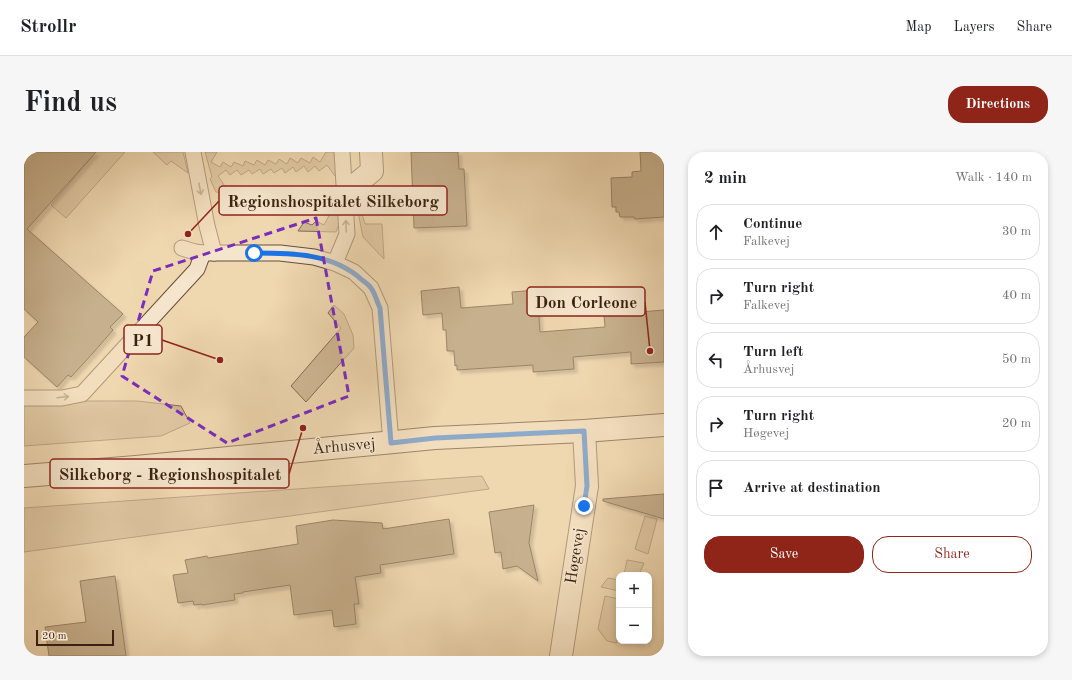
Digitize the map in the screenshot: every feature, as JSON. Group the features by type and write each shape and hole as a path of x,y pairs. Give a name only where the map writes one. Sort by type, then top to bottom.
{"street":[{"path":"345,193 371,161"},
{"name":"Århusvej","path":"24,476 136,467 435,438 584,431 664,425"},
{"name":"Høgevej","path":"560,656 587,486 584,431"}],"lane":[{"path":"24,398 62,398 82,394 197,269 208,253 207,226 193,152"},
{"path":"335,263 347,234 342,152"},
{"path":"182,248 195,252 208,253 280,253 314,257 335,263 354,272 371,288 380,308 391,443"}],"highlighted area":[{"path":"316,218 349,396 227,443 122,376 153,271"}],"shaded area":[{"path":"96,152 125,152 66,218 51,205"},
{"path":"153,152 183,152 188,173 171,161 167,165"},
{"path":"205,152 217,152 211,162 220,167 223,162 231,167 234,162 243,166 245,161 254,165 257,160 265,165 268,160 276,164 279,159 287,164 290,158 298,163 301,158 310,163 313,157 320,162 326,152 337,152 337,176 335,176 327,165 319,171 315,166 308,172 304,166 296,172 293,167 285,173 282,168 274,173 271,169 263,174 260,169 252,174 249,170 241,175 237,170 230,175 226,170 218,176 224,184 225,189 223,193 216,192 210,179 212,177"},
{"path":"334,206 341,206 339,224 336,232 298,231 304,222 312,225 316,221 324,225"},
{"path":"361,210 365,224 382,224 384,259 363,237 358,212"},
{"path":"334,305 344,314 353,335 354,348 306,402 291,386 341,328 328,313"},
{"path":"24,401 137,401 181,406 190,423 161,436 24,446"},
{"path":"482,476 489,489 24,552 24,508"},
{"path":"645,516 657,519 648,554 635,549"},
{"path":"627,560 644,563 640,572 625,572"},
{"path":"608,578 616,579 616,590 601,587"},
{"path":"605,596 616,598 616,643 607,641 598,629"}],"building":[{"path":"24,152 96,152 27,229 123,314 110,327 113,330 93,353 71,377 68,375 57,387 24,357 24,337 38,322 24,309"},
{"path":"411,152 458,152 459,169 464,169 467,226 414,228"},
{"path":"640,152 664,152 664,217 635,219 634,217 620,217 619,212 616,212 616,207 612,207 611,178 632,177 632,172 641,171"},
{"path":"459,287 461,308 513,304 512,292 537,290 540,332 605,327 604,315 664,310 664,362 631,364 631,352 573,357 574,369 533,372 533,365 457,370 457,365 455,366 454,351 447,351 446,330 443,330 442,313 423,315 421,291"},
{"path":"664,494 664,519 603,501 603,499"},
{"path":"534,505 529,543 538,581 517,566 503,569 501,552 495,553 489,512"},
{"path":"449,519 454,554 380,565 381,573 355,577 359,604 354,604 356,624 334,627 332,610 294,615 290,585 234,594 235,600 202,605 194,605 193,601 178,603 173,575 188,573 185,560 207,556 208,558 298,544 296,526 333,520 382,523 383,529"},
{"path":"115,576 126,656 49,656 45,627 86,622 80,581"}],"place":[{"name":"Regionshospitalet Silkeborg","path":"188,234"},
{"name":"Don Corleone","path":"650,351"},
{"name":"P1","path":"220,360"},
{"name":"Silkeborg - Regionshospitalet","path":"303,428"}],"route":[{"path":"254,253 280,253 314,257 335,263 354,272 371,288 380,308 391,443 435,438 584,431 587,486 584,506"}]}
